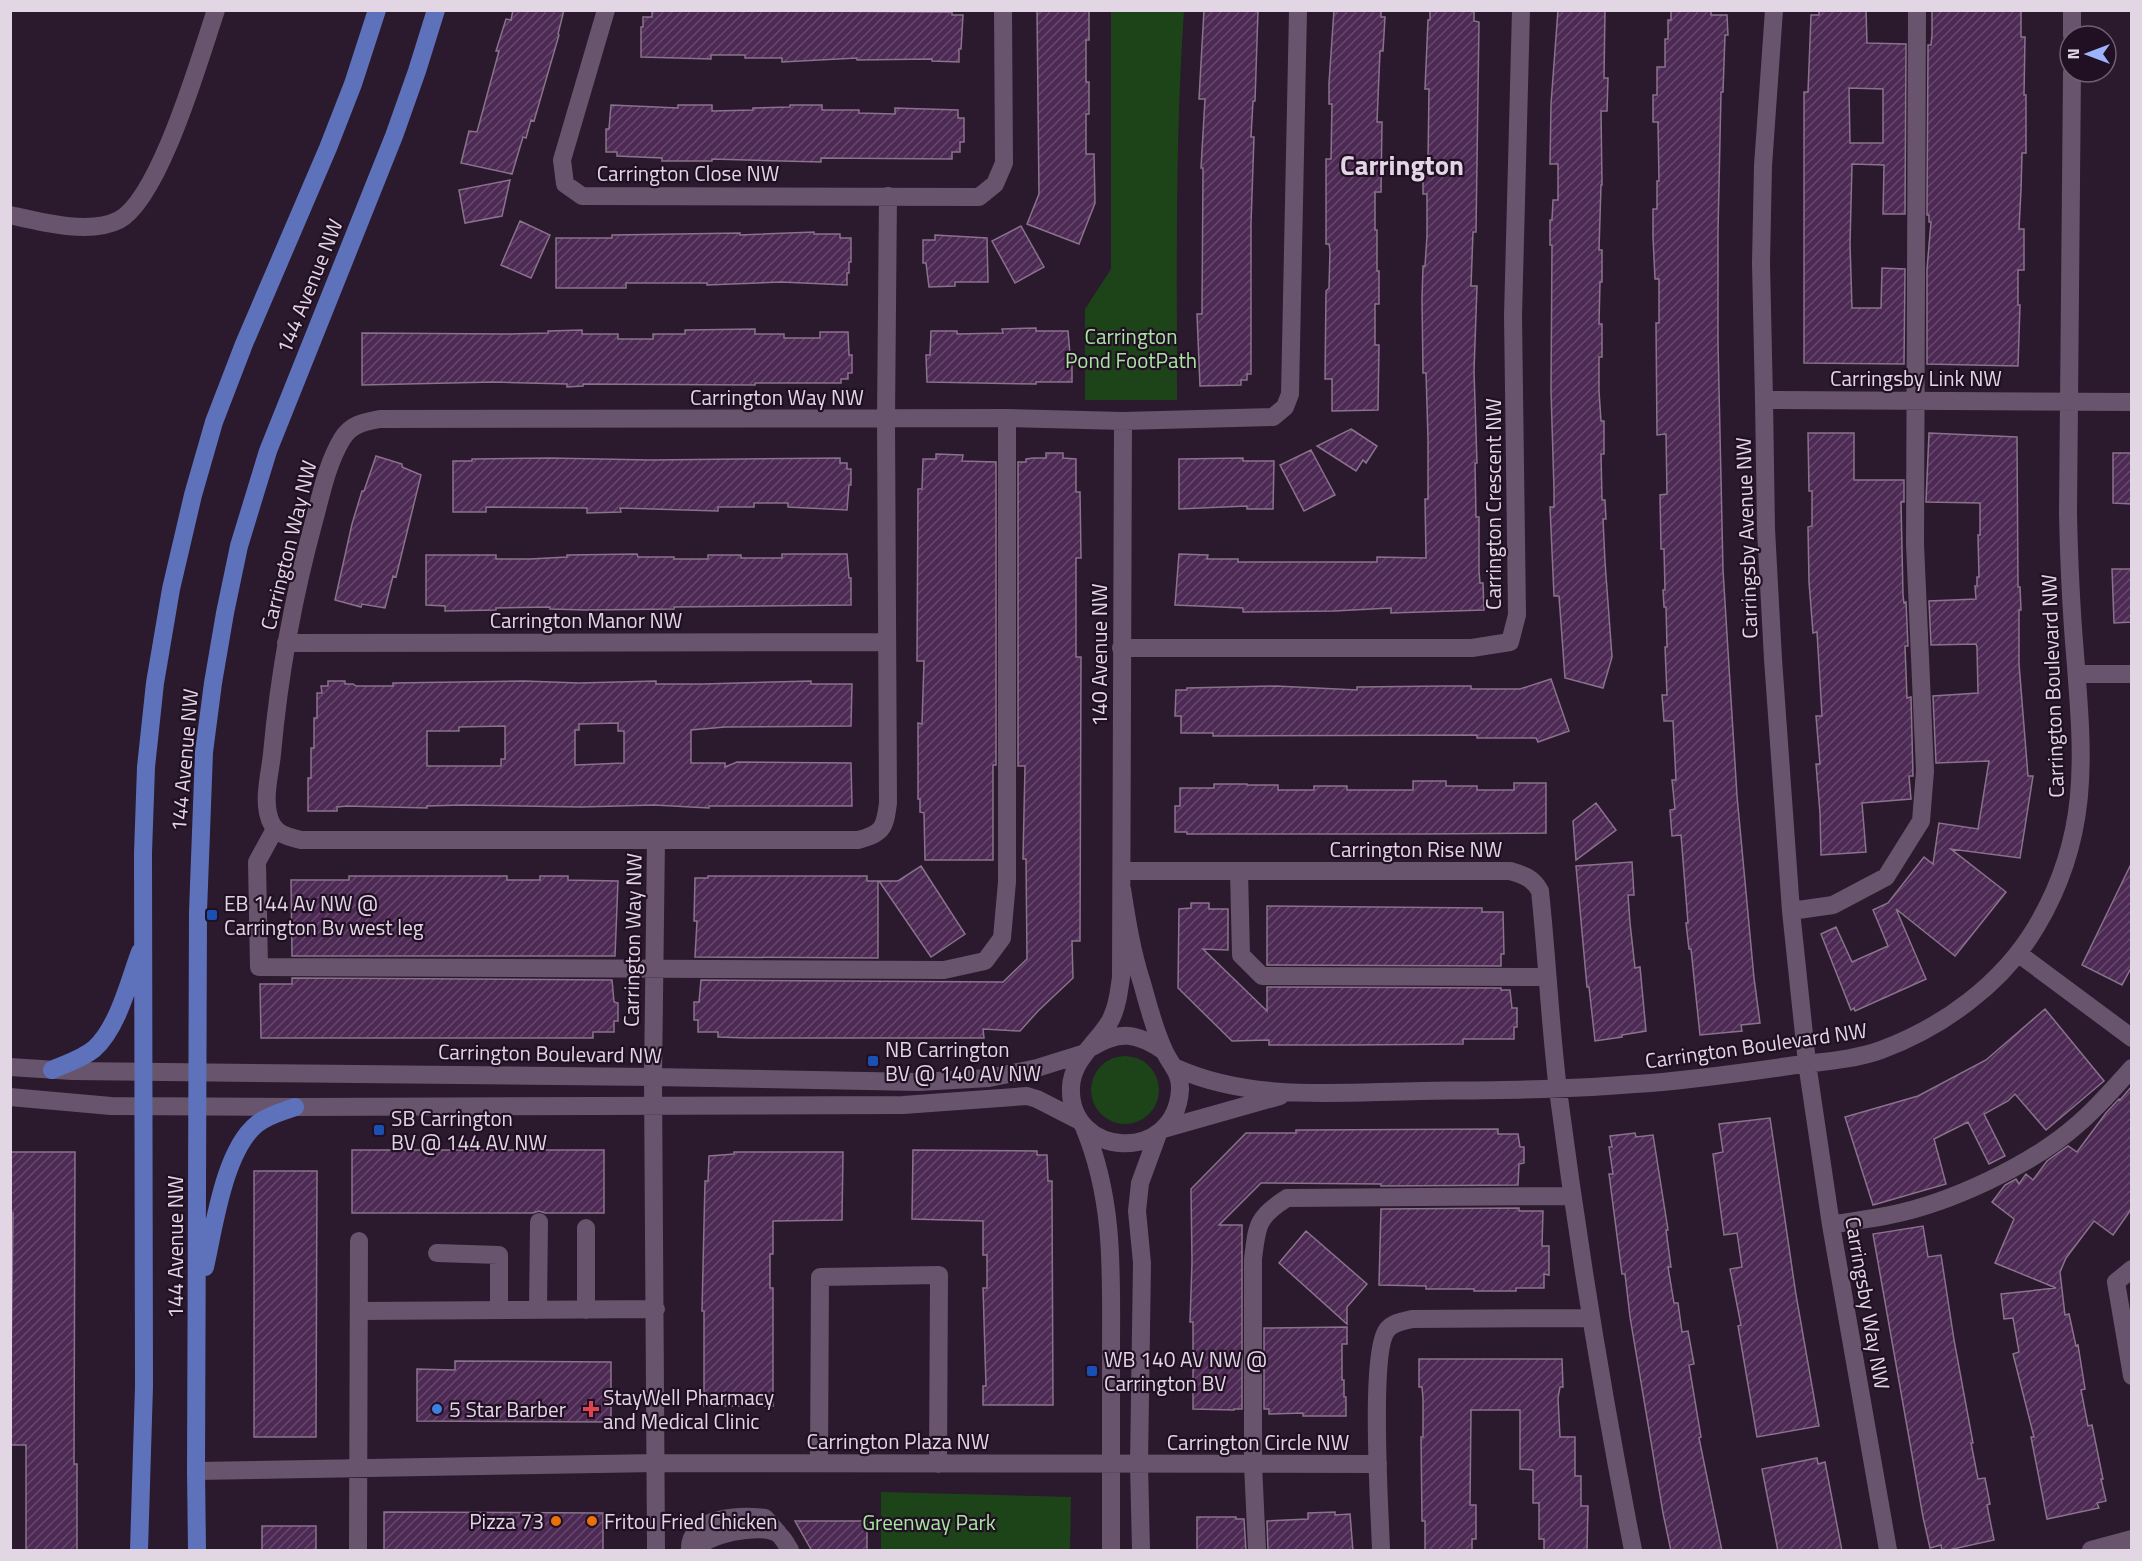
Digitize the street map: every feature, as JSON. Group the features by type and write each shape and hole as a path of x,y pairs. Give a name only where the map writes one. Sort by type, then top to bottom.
{"main road":[{"name":"144 Avenue NW","path":"140,1545 144,1386 143,853 146,777 155,682 171,590 193,495 214,422 244,344 349,95 377,10"},
{"name":"144 Avenue NW","path":"197,1551 198,912 204,752 225,613 239,546 268,451 394,136 436,10"},
{"path":"52,1070 93,1050 104,1039 117,1015 144,939"},
{"path":"198,1295 231,1162 243,1139 255,1125 266,1118 295,1107"}],"street":[{"path":"10,215 50,224 103,225 119,220 134,208 150,185 173,133 216,10"},
{"name":"Carrington Close NW","path":"606,10 562,160 565,184 582,196 979,197 995,184 1004,163 1003,10"},
{"path":"1124,421 1273,417 1285,407 1290,394 1298,10"},
{"name":"Carrington Crescent NW","path":"1121,648 1472,648 1510,642 1517,615 1513,316 1521,10"},
{"name":"Carringsby Avenue NW","path":"1774,10 1763,166 1761,263 1766,529 1791,911 1807,1063"},
{"path":"1791,911 1833,905 1886,877 1921,821 1925,771 1915,544 1917,10"},
{"name":"Carrington Boulevard NW","path":"1176,1068 1222,1085 1291,1093 1558,1088 1702,1078 1877,1052 1917,1034 1969,1001 2019,954 2054,894 2074,836 2080,799 2082,766 2070,576 2068,402 2072,84"},
{"path":"886,419 888,196"},
{"name":"Carringsby Link NW","path":"1764,400 2132,402"},
{"path":"275,829 257,861 259,967 944,970 985,961 1002,938 1007,871 1007,418"},
{"name":"Carrington Way NW","path":"886,419 888,803 886,820 881,831 858,840 301,840 284,836 275,829 268,813 268,792 276,708 286,643 302,565 333,458 342,438 352,427 380,419 1007,418 1124,421"},
{"name":"140 Avenue NW","path":"1111,1551 1111,1249 1101,1176 1095,1154 1072,1104 1071,1086 1075,1068 1110,1021 1117,1002 1122,956 1121,648 1124,421"},
{"name":"Carrington Manor NW","path":"286,643 886,642"},
{"path":"2077,674 2132,674"},
{"name":"Carrington Way NW","path":"653,1077 656,840"},
{"name":"Carrington Rise NW","path":"1122,871 1510,871 1524,875 1534,882 1540,891 1546,977 1558,1088"},
{"path":"1239,871 1241,955 1262,976 1546,977"},
{"name":"140 Avenue NW","path":"1122,889 1133,951 1164,1051 1176,1068 1180,1087 1178,1106 1161,1131 1140,1183 1137,1203 1142,1263 1139,1464 1141,1551"},
{"path":"2019,954 2132,1038"},
{"name":"140 Avenue NW","path":"1087,1051 1106,1039 1126,1035 1147,1039 1164,1051"},
{"name":"Carrington Boulevard NW","path":"10,1067 52,1070 958,1081 1018,1072 1087,1051"},
{"name":"Carringsby Way NW","path":"1807,1063 1888,1551"},
{"path":"1832,1224 1892,1215 1943,1199 1994,1178 2037,1154 2078,1125 2132,1068"},
{"path":"653,1077 656,1551"},
{"path":"1558,1088 1572,1196 1611,1442 1633,1551"},
{"name":"Carrington Boulevard NW","path":"1161,1131 1234,1107 1291,1093"},
{"path":"10,1097 111,1106 295,1107 903,1105 1027,1096 1038,1099 1082,1123 1101,1139 1123,1145 1144,1141 1161,1131"},
{"path":"1257,1551 1253,1464 1253,1259 1256,1227 1270,1209 1287,1198 1295,1197 1572,1196"},
{"path":"538,1310 539,1222"},
{"path":"586,1228 586,1310"},
{"path":"358,1551 360,1241"},
{"path":"437,1253 499,1255 499,1310"},
{"path":"2132,1269 2116,1282 2132,1376"},
{"path":"819,1463 820,1276 939,1275 938,1464"},
{"path":"359,1311 656,1309"},
{"name":"Carrington Circle NW","path":"1381,1551 1378,1370 1381,1347 1387,1330 1399,1322 1412,1319 1591,1318"},
{"name":"Carrington Plaza NW","path":"196,1471 657,1463 1139,1464"},
{"name":"Carrington Circle NW","path":"1139,1464 1378,1464"},
{"path":"690,1551 690,1544 697,1532 714,1521 747,1515 765,1518 790,1551"},
{"path":"695,1551 698,1546 718,1536 748,1529 764,1528 778,1533"},
{"path":"2091,1551 2132,1539"}],"green space":[{"name":"Carrington Pond FootPath","path":"1111,11 1184,11 1178,156 1177,400 1085,400 1085,309 1111,269"},
{"path":"1132,1056 1144,1062 1153,1071 1159,1083 1157,1103 1149,1114 1132,1124 1118,1124 1101,1114 1093,1103 1091,1083 1101,1066 1112,1058"},
{"name":"Greenway Park","path":"881,1492 1071,1497 1070,1550 881,1550"}],"building":[{"path":"513,10 564,10 534,121 531,120 526,138 523,137 512,174 461,163 469,131 477,132 499,51 496,51 506,19 511,20"},
{"path":"652,10 952,12 952,15 963,15 961,49 959,49 959,62 932,61 932,59 857,60 857,58 782,62 782,58 745,58 745,55 711,55 711,59 641,57 643,17 652,17"},
{"path":"1037,10 1089,10 1089,40 1086,40 1089,114 1086,114 1086,154 1094,154 1095,203 1079,244 1027,224 1039,194"},
{"path":"1204,10 1258,11 1255,101 1253,101 1251,137 1254,137 1251,223 1251,374 1247,374 1247,380 1241,380 1241,385 1200,386 1197,314 1202,314 1203,168 1201,168 1205,99 1199,99"},
{"path":"1334,10 1381,10 1381,17 1385,17 1383,51 1380,51 1377,122 1382,122 1381,192 1375,192 1377,271 1379,271 1379,304 1375,304 1375,345 1379,345 1378,410 1332,411 1332,379 1325,379 1326,291 1329,288 1330,250 1329,244 1326,244 1326,159 1331,159 1332,104 1329,104 1329,83"},
{"path":"1430,10 1474,10 1474,21 1479,22 1476,232 1473,232 1471,286 1477,286 1474,371 1476,517 1479,517 1479,571 1480,583 1483,583 1484,610 1391,613 1391,608 1243,612 1243,608 1175,605 1179,554 1208,555 1207,559 1238,559 1238,562 1377,562 1377,557 1426,558 1425,499 1428,499 1428,438 1426,373 1423,373 1422,299 1427,236 1427,194 1423,194 1423,161 1428,161 1429,89 1425,89"},
{"path":"1558,10 1605,10 1604,78 1608,78 1607,111 1601,111 1602,185 1599,250 1602,250 1602,282 1600,282 1599,324 1602,324 1602,357 1599,357 1599,391 1601,421 1604,421 1604,454 1601,454 1602,500 1605,500 1606,519 1603,519 1612,657 1603,688 1565,678 1559,596 1554,596 1550,507 1554,507 1554,490 1550,220 1552,220 1553,200 1558,200 1558,164 1550,164 1551,104"},
{"path":"1671,10 1711,10 1711,15 1727,15 1728,35 1725,35 1723,92 1721,92 1718,232 1723,570 1737,796 1760,1023 1741,1025 1742,1031 1700,1035 1686,923 1688,923 1681,835 1672,836 1670,810 1675,809 1672,780 1676,780 1673,721 1664,721 1662,695 1667,695 1665,647 1667,647 1660,495 1667,494 1666,434 1657,435 1656,323 1659,323 1659,279 1655,279 1653,209 1657,209 1657,181 1659,181 1658,122 1653,122 1653,95 1657,95 1657,67 1665,67 1665,39 1668,39 1668,20 1671,20"},
{"path":"1819,10 1866,10 1867,43 1906,44 1905,214 1883,214 1884,165 1852,164 1850,244 1852,308 1881,308 1882,268 1905,269 1904,364 1804,363 1804,92 1808,92 1811,15 1819,15","holes":["1849,88 1883,89 1883,143 1850,143"]},
{"path":"1932,10 2021,10 2021,37 2025,37 2026,153 2022,153 2019,229 2024,229 2024,270 2018,270 2018,305 2020,305 2018,366 1927,364 1927,269 1931,222 1927,215 1928,45 1931,45"},
{"path":"611,105 678,108 678,105 712,105 712,111 822,105 822,110 859,110 859,113 895,114 895,108 958,110 958,118 964,118 964,142 960,142 960,152 952,152 952,159 821,158 821,162 712,159 712,161 662,161 662,158 617,156 617,152 606,152 606,129 609,129"},
{"path":"510,180 502,216 465,223 459,190"},
{"path":"520,221 550,235 531,278 501,265"},
{"path":"1021,226 1044,267 1015,283 992,241"},
{"path":"814,232 814,234 840,234 840,238 851,238 851,262 849,262 849,273 847,273 847,285 781,282 707,285 707,283 626,283 626,288 556,288 556,238"},
{"path":"935,235 987,238 988,282 955,282 955,286 929,287 926,263 923,263 923,240 935,240"},
{"path":"1036,328 1036,331 1068,331 1070,354 1072,354 1072,382 1036,382 1036,384 927,382 926,355 930,355 931,331 957,331 957,334 1003,333 1002,329"},
{"path":"755,329 755,334 784,334 784,338 820,338 820,332 848,332 852,373 848,373 848,379 841,379 841,383 583,384 583,386 567,387 567,384 494,382 362,385 362,333 509,334 582,330 582,334 618,334 618,339 653,339 653,334 685,334 685,330"},
{"path":"1351,429 1377,446 1366,463 1363,460 1356,471 1317,446"},
{"path":"1808,433 1854,433 1854,480 1904,480 1904,502 1901,502 1903,595 1904,603 1906,602 1908,646 1905,646 1907,698 1911,697 1913,776 1909,776 1911,799 1862,803 1866,852 1821,855 1816,764 1820,764 1816,716 1822,716 1817,632 1813,633 1809,582 1808,527 1812,526 1812,491 1809,491"},
{"path":"1929,433 2017,437 2018,587 2020,587 2021,610 2019,610 2019,664 2028,776 2033,776 2020,858 1951,849 2006,892 1955,956 1896,909 1926,979 1855,1011 1854,1008 1851,1010 1821,934 1836,927 1852,962 1888,946 1873,910 1888,903 1924,857 1933,864 1939,823 1978,829 1989,761 1936,763 1933,696 1978,693 1977,647 1976,644 1931,645 1929,601 1976,599 1975,586 1977,586 1977,577 1979,577 1980,503 1926,502"},
{"path":"1311,450 1335,495 1304,511 1280,465"},
{"path":"1046,453 1063,453 1063,458 1076,459 1076,492 1080,492 1081,558 1076,558 1076,657 1081,657 1080,941 1072,941 1073,978 1020,1031 983,1029 984,1038 747,1038 718,1037 718,1032 698,1032 698,1020 694,1020 694,1002 699,1002 701,980 1003,982 1027,959 1026,859 1023,859 1025,766 1018,766 1018,462 1026,462 1026,459 1046,458"},
{"path":"2113,453 2132,453 2132,504 2113,503"},
{"path":"936,454 963,455 962,461 996,462 996,765 993,765 993,860 925,860 924,813 920,812 920,799 918,799 918,723 922,724 924,661 917,661 918,489 922,489 923,459 936,459"},
{"path":"376,456 402,464 402,467 421,475 396,577 393,576 385,608 362,604 361,607 335,600 352,524"},
{"path":"550,458 650,460 840,458 840,463 847,463 847,469 851,469 851,485 849,485 847,510 788,507 788,503 754,503 754,507 718,507 718,511 620,508 621,512 587,513 587,508 486,507 486,512 453,512 453,461"},
{"path":"1243,458 1243,461 1274,461 1273,509 1247,509 1247,506 1179,509 1179,459"},
{"path":"637,554 638,557 708,559 708,555 782,558 782,554 847,554 849,578 851,578 851,605 586,610 550,609 550,607 445,611 445,606 426,605 426,555 496,555 496,559 530,559 567,557 567,555"},
{"path":"2112,569 2132,569 2132,622 2114,623"},
{"path":"1551,679 1569,731 1538,742 1536,738 1477,738 1477,735 1213,736 1213,733 1181,733 1181,716 1175,716 1176,690 1187,690 1187,688 1276,686 1357,690 1357,687 1471,686 1471,689 1520,689"},
{"path":"328,681 345,681 345,684 356,686 393,686 393,683 524,681 579,683 656,681 656,684 703,684 811,681 811,684 852,684 851,726 725,727 691,730 691,763 725,763 725,767 737,762 851,763 852,806 709,806 709,808 654,805 581,807 462,805 427,806 427,808 347,806 337,807 337,811 308,811 308,778 311,778 311,748 314,748 317,693 322,693 321,686 328,686","holes":["618,723 618,731 624,731 624,763 575,765 575,730 579,730 579,724","505,726 505,759 501,759 501,766 427,766 427,731 459,731 459,727"]},
{"path":"1413,781 1446,781 1446,786 1477,786 1477,790 1514,790 1514,783 1546,783 1546,833 1187,834 1187,832 1175,832 1175,806 1180,806 1180,788 1214,788 1214,784 1247,784 1278,785 1278,790 1314,790 1314,786 1347,786 1347,790 1413,790"},
{"path":"1596,803 1616,830 1576,860 1573,821"},
{"path":"1632,862 1634,895 1628,895 1630,923 1635,968 1640,967 1646,1031 1595,1041 1589,987 1587,987 1576,866"},
{"path":"2132,862 2132,966 2122,985 2082,965"},
{"path":"921,866 965,934 931,957 879,881 898,881"},
{"path":"349,876 507,876 507,880 540,880 540,876 568,876 568,880 618,881 615,956 292,956 291,880 349,880"},
{"path":"708,876 867,876 867,881 878,881 878,958 695,957 697,921 694,921 695,878 708,878"},
{"path":"1191,903 1209,903 1209,909 1228,909 1228,950 1203,949 1267,1011 1267,987 1501,988 1501,990 1510,990 1512,1008 1517,1008 1517,1027 1514,1027 1514,1039 1463,1039 1463,1044 1353,1045 1269,1045 1269,1040 1232,1041 1178,988 1179,909 1191,908"},
{"path":"1267,906 1482,908 1482,912 1503,912 1504,954 1501,954 1501,966 1267,965"},
{"path":"292,978 612,980 614,1002 618,1003 618,1021 614,1021 614,1032 593,1032 593,1038 261,1038 260,984 292,984"},
{"path":"2045,1009 2104,1081 2046,1130 2015,1094 2008,1101 1984,1114 2005,1156 1989,1164 1968,1122 1934,1139 1946,1184 1873,1205 1845,1117 1918,1096 1986,1060"},
{"path":"2132,1086 2132,1208 2113,1235 2094,1221 2066,1258 2060,1272 2065,1315 2069,1314 2076,1346 2078,1345 2085,1389 2081,1390 2088,1426 2092,1425 2106,1501 2097,1503 2099,1508 2047,1519 2031,1437 2034,1437 2013,1354 2019,1352 2013,1318 2004,1319 2001,1294 2056,1288 1995,1263 2014,1219 1992,1202 2005,1185 2016,1179 2019,1184 2026,1174 2033,1180 2047,1161 2068,1146 2077,1152 2106,1113"},
{"path":"1770,1118 1796,1295 1819,1426 1757,1437 1738,1326 1741,1325 1730,1269 1742,1267 1737,1233 1724,1235 1713,1154 1723,1152 1719,1124"},
{"path":"1498,1129 1498,1134 1518,1134 1520,1147 1524,1147 1524,1163 1519,1164 1518,1185 1381,1186 1381,1184 1261,1183 1219,1225 1242,1225 1242,1409 1193,1409 1193,1322 1190,1322 1191,1189 1246,1133 1296,1133 1296,1130"},
{"path":"1635,1133 1636,1137 1653,1135 1668,1230 1666,1230 1671,1267 1668,1267 1674,1303 1678,1303 1682,1332 1688,1331 1694,1364 1689,1365 1701,1437 1699,1438 1722,1551 1671,1551 1663,1513 1630,1317 1625,1274 1622,1274 1609,1174 1613,1174 1609,1147 1612,1147 1610,1136"},
{"path":"352,1150 604,1150 604,1213 545,1213 539,1211 533,1213 352,1213"},
{"path":"913,1150 1037,1151 1037,1155 1047,1155 1048,1181 1052,1181 1053,1405 983,1405 983,1386 986,1386 983,1288 987,1288 987,1255 983,1255 983,1221 912,1219"},
{"path":"10,1152 75,1152 74,1464 77,1464 77,1550 26,1551 26,1445 10,1445 13,1213 10,1212"},
{"path":"734,1152 843,1152 842,1220 773,1221 770,1288 773,1288 773,1406 704,1406 704,1311 702,1311 705,1181 708,1181 709,1156 734,1154"},
{"path":"254,1171 317,1171 316,1437 254,1437"},
{"path":"1519,1208 1519,1211 1543,1211 1542,1246 1549,1246 1549,1275 1544,1274 1544,1288 1474,1291 1474,1289 1426,1289 1426,1286 1379,1285 1381,1209"},
{"path":"1923,1226 1928,1257 1941,1255 1973,1443 1971,1443 1978,1479 1985,1478 1990,1504 1987,1505 1994,1540 1944,1551 1941,1545 1930,1548 1923,1517 1873,1234"},
{"path":"1306,1231 1367,1284 1347,1307 1347,1324 1279,1263"},
{"path":"1347,1327 1347,1344 1342,1344 1342,1380 1344,1380 1344,1397 1346,1397 1346,1416 1303,1416 1303,1413 1269,1414 1269,1409 1264,1409 1264,1328"},
{"path":"1419,1359 1562,1359 1563,1387 1560,1387 1558,1398 1560,1437 1575,1437 1575,1476 1581,1476 1581,1506 1588,1506 1587,1551 1544,1551 1544,1539 1539,1539 1539,1503 1533,1503 1533,1470 1520,1469 1520,1410 1471,1410 1470,1505 1476,1505 1476,1539 1472,1539 1472,1551 1425,1551 1425,1521 1422,1521 1423,1399 1422,1387 1419,1387"},
{"path":"455,1361 611,1362 611,1422 417,1421 417,1369 455,1370"},
{"path":"1817,1458 1818,1464 1825,1462 1842,1551 1778,1551 1762,1469"},
{"path":"384,1512 603,1513 603,1551 384,1551"},
{"path":"1335,1512 1335,1515 1350,1514 1353,1551 1268,1551 1267,1521 1308,1519 1308,1513"},
{"path":"1197,1517 1244,1519 1246,1551 1197,1551"},
{"path":"795,1521 867,1521 867,1551 812,1551"},
{"path":"262,1526 316,1526 316,1551 262,1551"}],"place":[{"name":"EB 144 Av NW @ Carrington Bv west leg","path":"212,915"},
{"name":"NB Carrington BV @ 140 AV NW","path":"873,1061"},
{"name":"SB Carrington BV @ 144 AV NW","path":"379,1130"},
{"name":"WB 140 AV NW @ Carrington BV","path":"1092,1371"},
{"name":"5 Star Barber","path":"437,1409"},
{"name":"StayWell Pharmacy and Medical Clinic","path":"591,1409"},
{"name":"Pizza 73","path":"556,1521"},
{"name":"Fritou Fried Chicken","path":"592,1521"}],"district":[{"name":"Carrington","path":"1402,164"}]}
